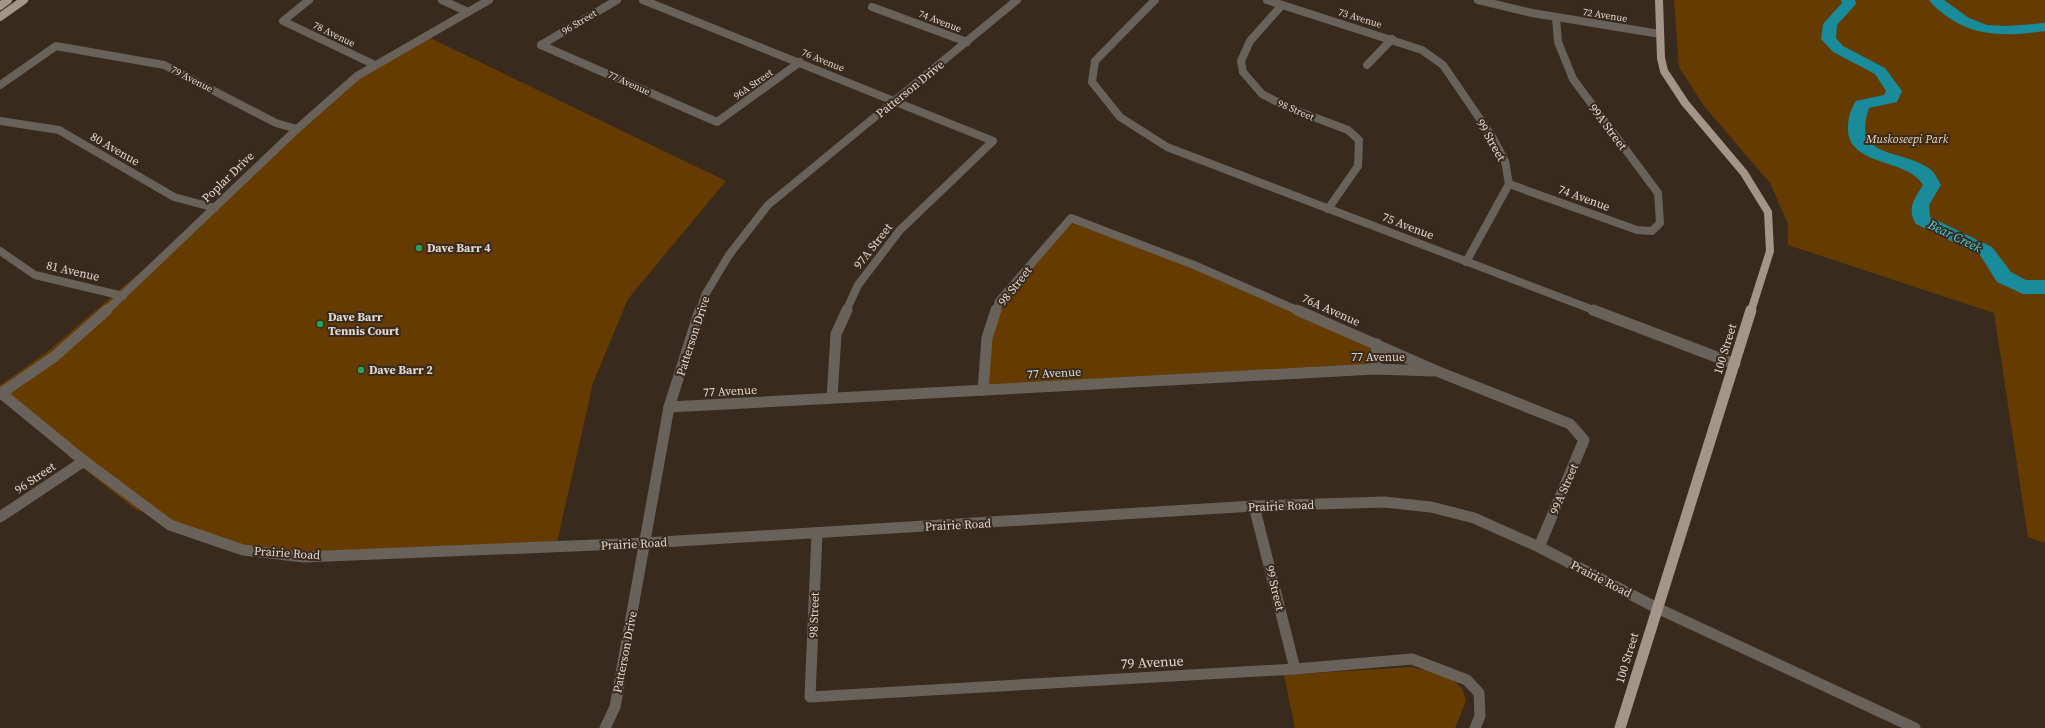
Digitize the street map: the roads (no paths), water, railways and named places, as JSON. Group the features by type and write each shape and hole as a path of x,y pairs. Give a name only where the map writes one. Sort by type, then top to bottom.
{"main road":[{"path":"0,6 8,0"},
{"path":"0,17 24,0"},
{"name":"100 Street","path":"1620,728 1770,251 1768,212 1744,173 1685,103 1668,80 1664,71 1661,58 1659,0"}],"street":[{"name":"78 Avenue","path":"309,0 283,21 375,65"},
{"path":"442,0 468,12"},
{"name":"Poplar Drive","path":"1,393 54,357 124,296 297,129 357,76 489,0"},
{"name":"96 Street","path":"541,45 617,0"},
{"name":"76 Avenue","path":"643,0 800,62 993,142"},
{"name":"74 Avenue","path":"882,0 872,7 966,42"},
{"name":"Patterson Drive","path":"605,728 615,707 669,407 704,295 729,255 768,205 1018,0"},
{"name":"75 Avenue","path":"1155,0 1095,61 1092,82 1120,117 1166,147 1735,364"},
{"name":"73 Avenue","path":"1267,0 1392,39 1422,50 1443,65"},
{"name":"72 Avenue","path":"1478,0 1556,18 1660,34"},
{"name":"98 Street","path":"1282,5 1250,41 1241,61 1243,72 1262,94 1287,108 1348,130 1359,140 1358,166 1328,209"},
{"name":"99A Street","path":"1556,18 1558,42 1573,79 1658,193 1660,223 1652,231"},
{"path":"1367,65 1392,39"},
{"name":"77 Avenue","path":"541,45 717,122"},
{"name":"79 Avenue","path":"0,86 56,46 164,65 276,123 297,129"},
{"name":"96A Street","path":"717,122 800,62"},
{"name":"99 Street","path":"1443,65 1492,138 1505,162 1509,184"},
{"name":"80 Avenue","path":"0,121 59,130 174,197 215,208"},
{"name":"97A Street","path":"832,398 836,334 858,285 900,230 993,142"},
{"path":"1466,262 1509,184"},
{"name":"74 Avenue","path":"1509,184 1637,230 1652,231"},
{"name":"98 Street","path":"984,390 988,338 999,301 1071,218"},
{"name":"76A Avenue","path":"1071,218 1194,265 1439,372 1570,424 1577,432"},
{"name":"81 Avenue","path":"0,251 35,275 124,296"},
{"path":"1375,369 1377,344"},
{"name":"77 Avenue","path":"669,407 1375,369 1439,372"},
{"name":"Prairie Road","path":"1,393 84,461 170,525 243,550 304,557 645,543 1254,506 1384,502 1431,507 1474,518 1539,547 1657,608 1915,728"},
{"name":"99A Street","path":"1539,547 1584,440 1577,432"},
{"name":"96 Street","path":"0,517 84,461"},
{"name":"99 Street","path":"1254,506 1295,669"},
{"name":"98 Street","path":"810,697 818,533"},
{"name":"79 Avenue","path":"810,697 1295,669 1412,659 1467,680 1478,693 1480,716 1475,728"}],"waterway":[{"name":"Bear Creek","path":"1848,0 1849,4 1830,24 1828,39 1838,49 1880,71 1894,91 1891,99 1862,104 1856,120 1856,133 1860,142 1867,149 1914,168 1926,175 1932,185 1920,205 1922,220 1986,251 2004,277 2023,287 2045,287"},
{"name":"Bear Creek","path":"1936,0 1964,21 1986,29 2008,31 2045,27"}],"place":[{"name":"Dave Barr 4","path":"419,248"},
{"name":"Dave Barr Tennis Court","path":"320,324"},
{"name":"Dave Barr 2","path":"361,370"}],"park label":[{"name":"Muskoseepi Park","path":"1907,139"}]}
